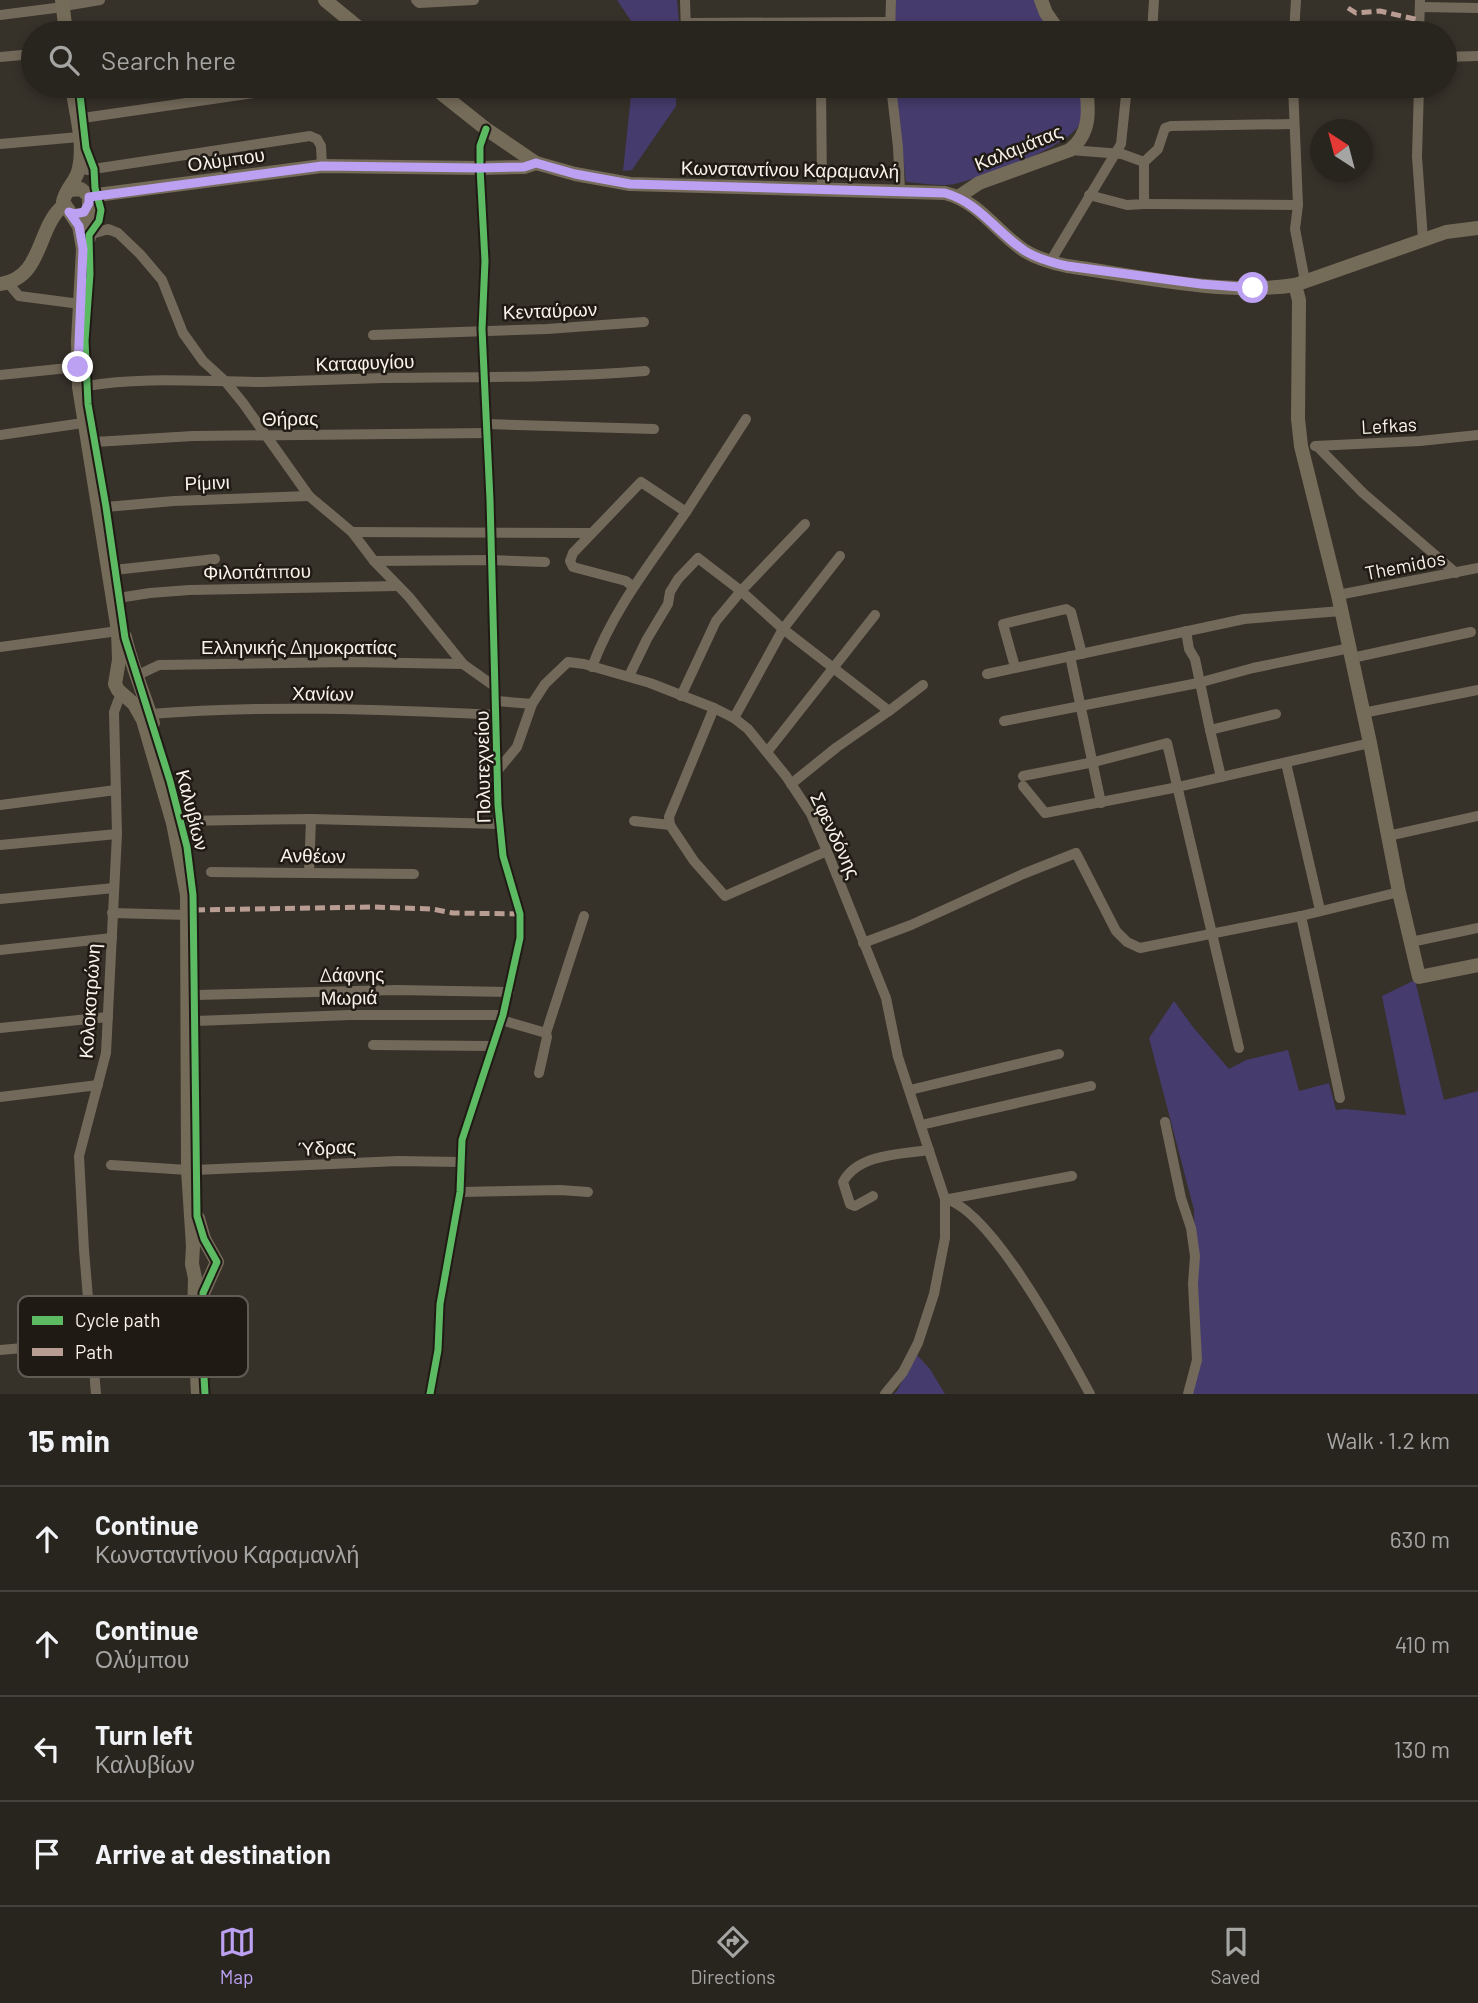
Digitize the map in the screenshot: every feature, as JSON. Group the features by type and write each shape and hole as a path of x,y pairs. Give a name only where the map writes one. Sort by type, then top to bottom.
{"main road":[{"path":"325,0 350,21"},
{"path":"1041,0 1052,21"},
{"path":"66,3 66,21"},
{"path":"66,3 71,21"},
{"name":"Καλυβίων","path":"80,98 79,170 65,195 67,208 79,226 83,249 78,367 83,424 94,475 118,631 116,687 139,710 155,757 179,849 187,915 194,1296"},
{"name":"Καλυβίων","path":"81,98 87,170 90,274 85,341 86,386 130,660 150,714 180,821 195,910 196,995 191,1170 200,1228 216,1258 203,1296"},
{"name":"Κωνσταντίνου Καραμανλή","path":"447,98 536,163 575,174 630,184 945,193 978,209 1026,251 1050,262 1201,284 1253,288 1300,283 1423,239 1446,232 1478,228"},
{"name":"Καλαμάτας","path":"958,197 979,183 1070,150 1079,143 1086,131 1087,98"},
{"name":"Ολύμπου","path":"88,198 322,166 480,168 524,167 536,163"},
{"path":"4,283 30,267 54,214 67,208 74,214 84,212 88,198 81,188 70,190"},
{"path":"1300,283 1298,419 1301,446 1351,653 1399,892 1419,977 1478,965"},
{"path":"116,676 126,670 138,677 134,692 122,693"},
{"path":"211,1251 201,1250 193,1262 203,1275 214,1270"}],"street":[{"path":"0,15 100,0"},
{"path":"416,0 427,4 474,0"},
{"path":"685,0 685,21"},
{"path":"889,21 891,0"},
{"path":"1153,21 1154,0"},
{"path":"1295,21 1296,0"},
{"path":"1420,4 1478,8"},
{"path":"0,58 21,55"},
{"path":"1457,57 1478,56"},
{"path":"83,118 216,98"},
{"path":"821,98 822,189"},
{"path":"892,98 900,190"},
{"path":"1050,262 1121,144 1126,98"},
{"path":"1293,98 1298,205 1295,229 1300,283"},
{"path":"1419,98 1417,157 1423,239"},
{"path":"1144,204 1144,162 1158,149 1165,128 1294,124"},
{"name":"Πολυτεχνείου","path":"430,1394 438,1350 440,1304 460,1192 462,1140 502,1017 520,938 520,914 503,856 494,686 482,329 485,261 480,146 486,129"},
{"path":"87,170 310,136 317,139 321,146 322,166"},
{"path":"0,145 79,137"},
{"path":"1070,150 1115,153 1144,162"},
{"path":"1089,195 1127,205 1298,205"},
{"path":"89,235 108,229 118,233 140,254 162,280 183,333 203,361 225,381 309,496 352,532 463,664 494,686"},
{"path":"4,283 19,296 80,304"},
{"name":"Κενταύρων","path":"373,334 547,329 644,322"},
{"path":"0,375 78,367"},
{"name":"Καταφυγίου","path":"86,386 150,381 570,377 645,371"},
{"path":"592,667 607,629 633,587 687,512 746,419"},
{"path":"0,435 83,424"},
{"name":"Θήρας","path":"95,442 193,436 487,429 654,429"},
{"name":"Lefkas","path":"1301,446 1420,441 1478,435"},
{"path":"1317,446 1363,493 1456,573"},
{"path":"633,587 626,581 573,567 570,561 573,553 641,482 687,512"},
{"name":"Ρίμινι","path":"106,507 174,501 309,496"},
{"path":"681,696 716,621 741,590 805,524"},
{"path":"352,532 591,533"},
{"path":"734,718 783,629 840,556"},
{"path":"629,676 668,604 670,592 698,558 741,590 783,629 890,711"},
{"path":"114,570 215,559"},
{"path":"374,561 491,559 545,562"},
{"name":"Themidos","path":"1338,595 1478,568"},
{"name":"Φιλοπάππου","path":"118,598 190,590 398,586"},
{"path":"1016,667 1003,624 1066,609 1071,612 1082,654"},
{"path":"987,674 1244,619 1341,611"},
{"path":"767,752 875,615"},
{"path":"0,647 118,631"},
{"path":"1186,631 1222,777"},
{"path":"1004,722 1199,683 1252,668 1471,632"},
{"path":"1070,656 1101,803"},
{"name":"Ελληνικής Δημοκρατίας","path":"138,677 159,665 336,662 463,664"},
{"name":"Σφενδόνης","path":"532,704 545,684 568,662 629,676 715,708 748,729 792,784 811,814 827,851 886,998 898,1058 946,1199"},
{"path":"792,784 837,747 923,685"},
{"path":"1363,713 1478,690"},
{"name":"Κολοκοτρώνη","path":"87,1296 79,1156 106,1053 117,834 114,712 122,693"},
{"path":"496,701 532,704 517,747 498,770"},
{"path":"715,708 669,817 670,825 694,860 725,896 827,851"},
{"name":"Χανίων","path":"150,714 295,710 496,715"},
{"path":"1210,730 1276,714"},
{"path":"1239,1048 1214,934 1178,787 1167,743 1023,781 1045,813 1178,787 1370,743"},
{"path":"1286,763 1320,910"},
{"path":"0,805 116,790"},
{"path":"1388,836 1478,816"},
{"path":"309,873 311,819"},
{"path":"180,821 311,819 500,824"},
{"path":"634,821 670,825"},
{"path":"0,845 117,834"},
{"path":"863,943 911,925 1076,853 1116,931 1127,942 1140,948 1301,916 1399,892"},
{"name":"Ανθέων","path":"211,872 414,874"},
{"path":"0,900 114,888"},
{"path":"112,913 187,915"},
{"path":"539,1073 546,1033 583,916"},
{"path":"1301,916 1340,1098"},
{"path":"1411,942 1478,928"},
{"path":"0,950 111,938"},
{"name":"Δάφνης","path":"196,995 397,990 509,992"},
{"name":"Μωριά","path":"195,1021 364,1014 502,1017 546,1033"},
{"path":"0,1028 108,1017"},
{"path":"373,1045 493,1046"},
{"path":"910,1090 1059,1054"},
{"path":"0,1097 98,1085"},
{"path":"921,1125 1091,1086"},
{"path":"1165,1122 1195,1255 1193,1284 1196,1360 1188,1394"},
{"path":"873,1196 855,1206 850,1204 843,1182 855,1167 897,1154 929,1150"},
{"name":"Ύδρας","path":"111,1166 191,1170 398,1161 460,1162"},
{"path":"946,1199 1072,1176"},
{"path":"460,1192 588,1192"},
{"path":"885,1394 903,1372 918,1343 933,1294 945,1238 946,1199"},
{"path":"946,1199 958,1202 1019,1272 1090,1394"},
{"path":"0,1350 18,1348"}],"shaded area":[{"path":"617,0 677,0 679,21 631,21"},
{"path":"896,0 1036,0 1048,21 895,21"},
{"path":"631,98 676,98 676,106 632,170 623,171"},
{"path":"896,98 1082,98 1081,119 1073,133 1043,151 1004,168 955,184 906,182"},
{"path":"1415,980 1444,1100 1478,1091 1478,1394 1186,1394 1197,1356 1194,1210 1149,1038 1174,1001 1229,1069 1246,1060 1288,1050 1299,1091 1329,1083 1336,1110 1406,1115 1382,996"},
{"path":"916,1354 930,1369 945,1394 893,1394"}],"marked path":[{"path":"1348,8 1356,13 1380,11 1419,20"},
{"path":"195,910 374,907 432,909 453,913 520,914"}],"cycle path":[{"path":"80,98 86,148 94,169 95,188 101,210 99,221 89,235 90,274 85,341 88,404 125,638 170,781 187,847 193,895 197,1216 204,1239 217,1262 203,1296"},
{"path":"430,1394 438,1350 440,1304 460,1192 462,1140 503,1015 520,938 520,914 503,856 498,805 490,500 482,329 485,261 480,146 486,129"},
{"path":"204,1377 205,1394"}],"route":[{"path":"78,367 83,249 79,226 69,212 84,212 89,197 322,166 480,168 524,167 536,163 575,174 630,184 945,193 969,202 1026,251 1050,262 1201,284 1253,288"}]}
